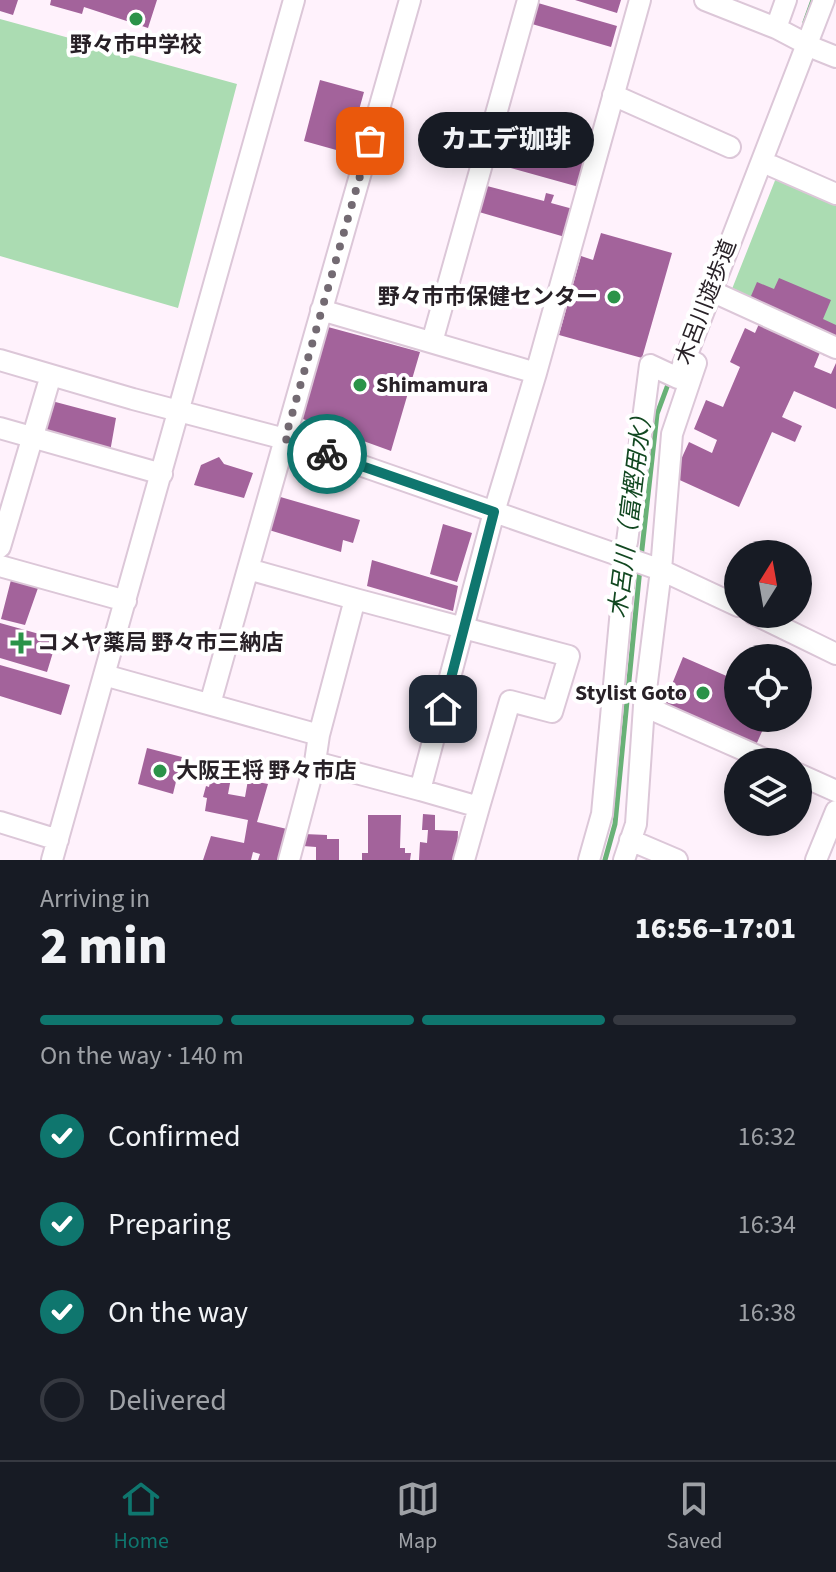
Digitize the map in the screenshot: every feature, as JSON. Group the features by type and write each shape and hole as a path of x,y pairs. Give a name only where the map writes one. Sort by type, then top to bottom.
{"street":[{"path":"52,860 294,0"},
{"path":"210,704 410,0"},
{"path":"432,342 528,0"},
{"path":"420,790 466,627 494,512 640,0"},
{"path":"705,0 780,29 836,57"},
{"path":"780,29 786,0"},
{"name":"木呂川遊歩道","path":"589,860 602,814 624,577 639,562 627,542 650,365 678,378 824,0"},
{"path":"624,860 636,824 644,706 639,562 672,434 720,295 772,166 808,44"},
{"path":"613,95 730,147"},
{"path":"772,166 836,194"},
{"path":"720,295 836,348"},
{"path":"321,310 536,373"},
{"path":"0,360 285,439 639,562 724,600"},
{"path":"0,547 51,375"},
{"path":"0,428 162,474"},
{"path":"0,566 126,601"},
{"path":"248,569 569,656 552,712 510,701 464,860"},
{"path":"289,860 355,599"},
{"path":"783,628 836,654"},
{"path":"104,675 319,735"},
{"path":"644,706 739,748"},
{"path":"315,762 479,807"},
{"path":"812,780 836,791"},
{"path":"816,860 836,811"},
{"path":"0,822 58,840"},
{"path":"630,840 677,860"}],"green space":[{"path":"0,19 237,84 178,308 0,256"},
{"path":"776,178 836,205 836,334 732,289"}],"building":[{"name":"野々市中学校","path":"0,0 18,0 13,15 0,11"},
{"name":"野々市中学校","path":"51,0 157,0 148,28 84,7 82,14 50,5"},
{"path":"575,0 621,0 617,13"},
{"path":"538,3 617,26 611,47 532,24"},
{"path":"320,80 364,92 347,153 304,141"},
{"path":"502,134 558,150 560,141 568,144 566,152 587,158 579,187 493,163"},
{"path":"487,186 544,201 546,193 554,195 551,203 573,209 565,237 479,212"},
{"name":"野々市市保健センター","path":"601,233 672,253 642,358 559,335 581,256 593,260"},
{"path":"779,278 831,300 823,319 836,325 836,355 832,358 823,355 826,348 821,350 814,367 831,374 836,363 836,409 794,391 782,417 802,426 795,442 772,432 739,507 673,477 689,442 712,453 717,440 694,429 706,400 723,407 740,367 730,362 745,328 755,333 762,317 745,310 757,282 774,289"},
{"name":"Shimamura","path":"328,327 420,352 391,451 300,418"},
{"path":"48,400 116,418 110,452 39,428"},
{"path":"219,457 224,464 253,473 244,498 194,485 201,465"},
{"path":"277,496 360,520 353,543 343,540 341,552 269,530"},
{"path":"443,524 472,533 457,582 430,574"},
{"path":"372,560 458,586 453,611 367,586"},
{"path":"11,580 38,588 25,625 1,619"},
{"path":"0,623 57,639 47,672 0,658"},
{"name":"Stylist Goto","path":"683,657 724,675 724,731 664,704"},
{"path":"0,665 70,685 61,715 0,696"},
{"name":"Stylist Goto","path":"727,732 762,732 756,745"},
{"name":"大阪王将 野々市店","path":"147,748 182,757 173,794 138,784"},
{"path":"212,774 231,778 228,794 245,797 248,780 268,784 257,822 287,829 280,860 258,860 260,854 253,852 251,860 203,860 211,836 244,843 248,820 205,811 207,798 203,797"},
{"path":"423,814 435,815 435,830 458,831 457,855 461,860 419,860 420,842 427,843 428,830 422,830"},
{"path":"368,815 401,815 400,848 405,848 405,853 411,853 410,860 362,860 362,853 368,853"},
{"path":"304,834 339,839 339,860 316,860 316,847 303,846"}],"waterway":[{"name":"木呂川（富樫用水）","path":"805,22 813,0"},
{"name":"木呂川（富樫用水）","path":"641,558 657,414 670,379"},
{"name":"木呂川（富樫用水）","path":"605,860 615,824 640,568"}],"way so far":[{"path":"327,454 285,439 370,141"}],"place":[{"name":"野々市中学校","path":"136,19"},
{"name":"カエデ珈琲","path":"370,141"},
{"name":"野々市市保健センター","path":"614,297"},
{"name":"Shimamura","path":"360,385"},
{"name":"コメヤ薬局 野々市三納店","path":"21,643"},
{"name":"Stylist Goto","path":"703,693"},
{"name":"大阪王将 野々市店","path":"160,771"}],"route":[{"path":"327,454 494,512 443,709"}]}
